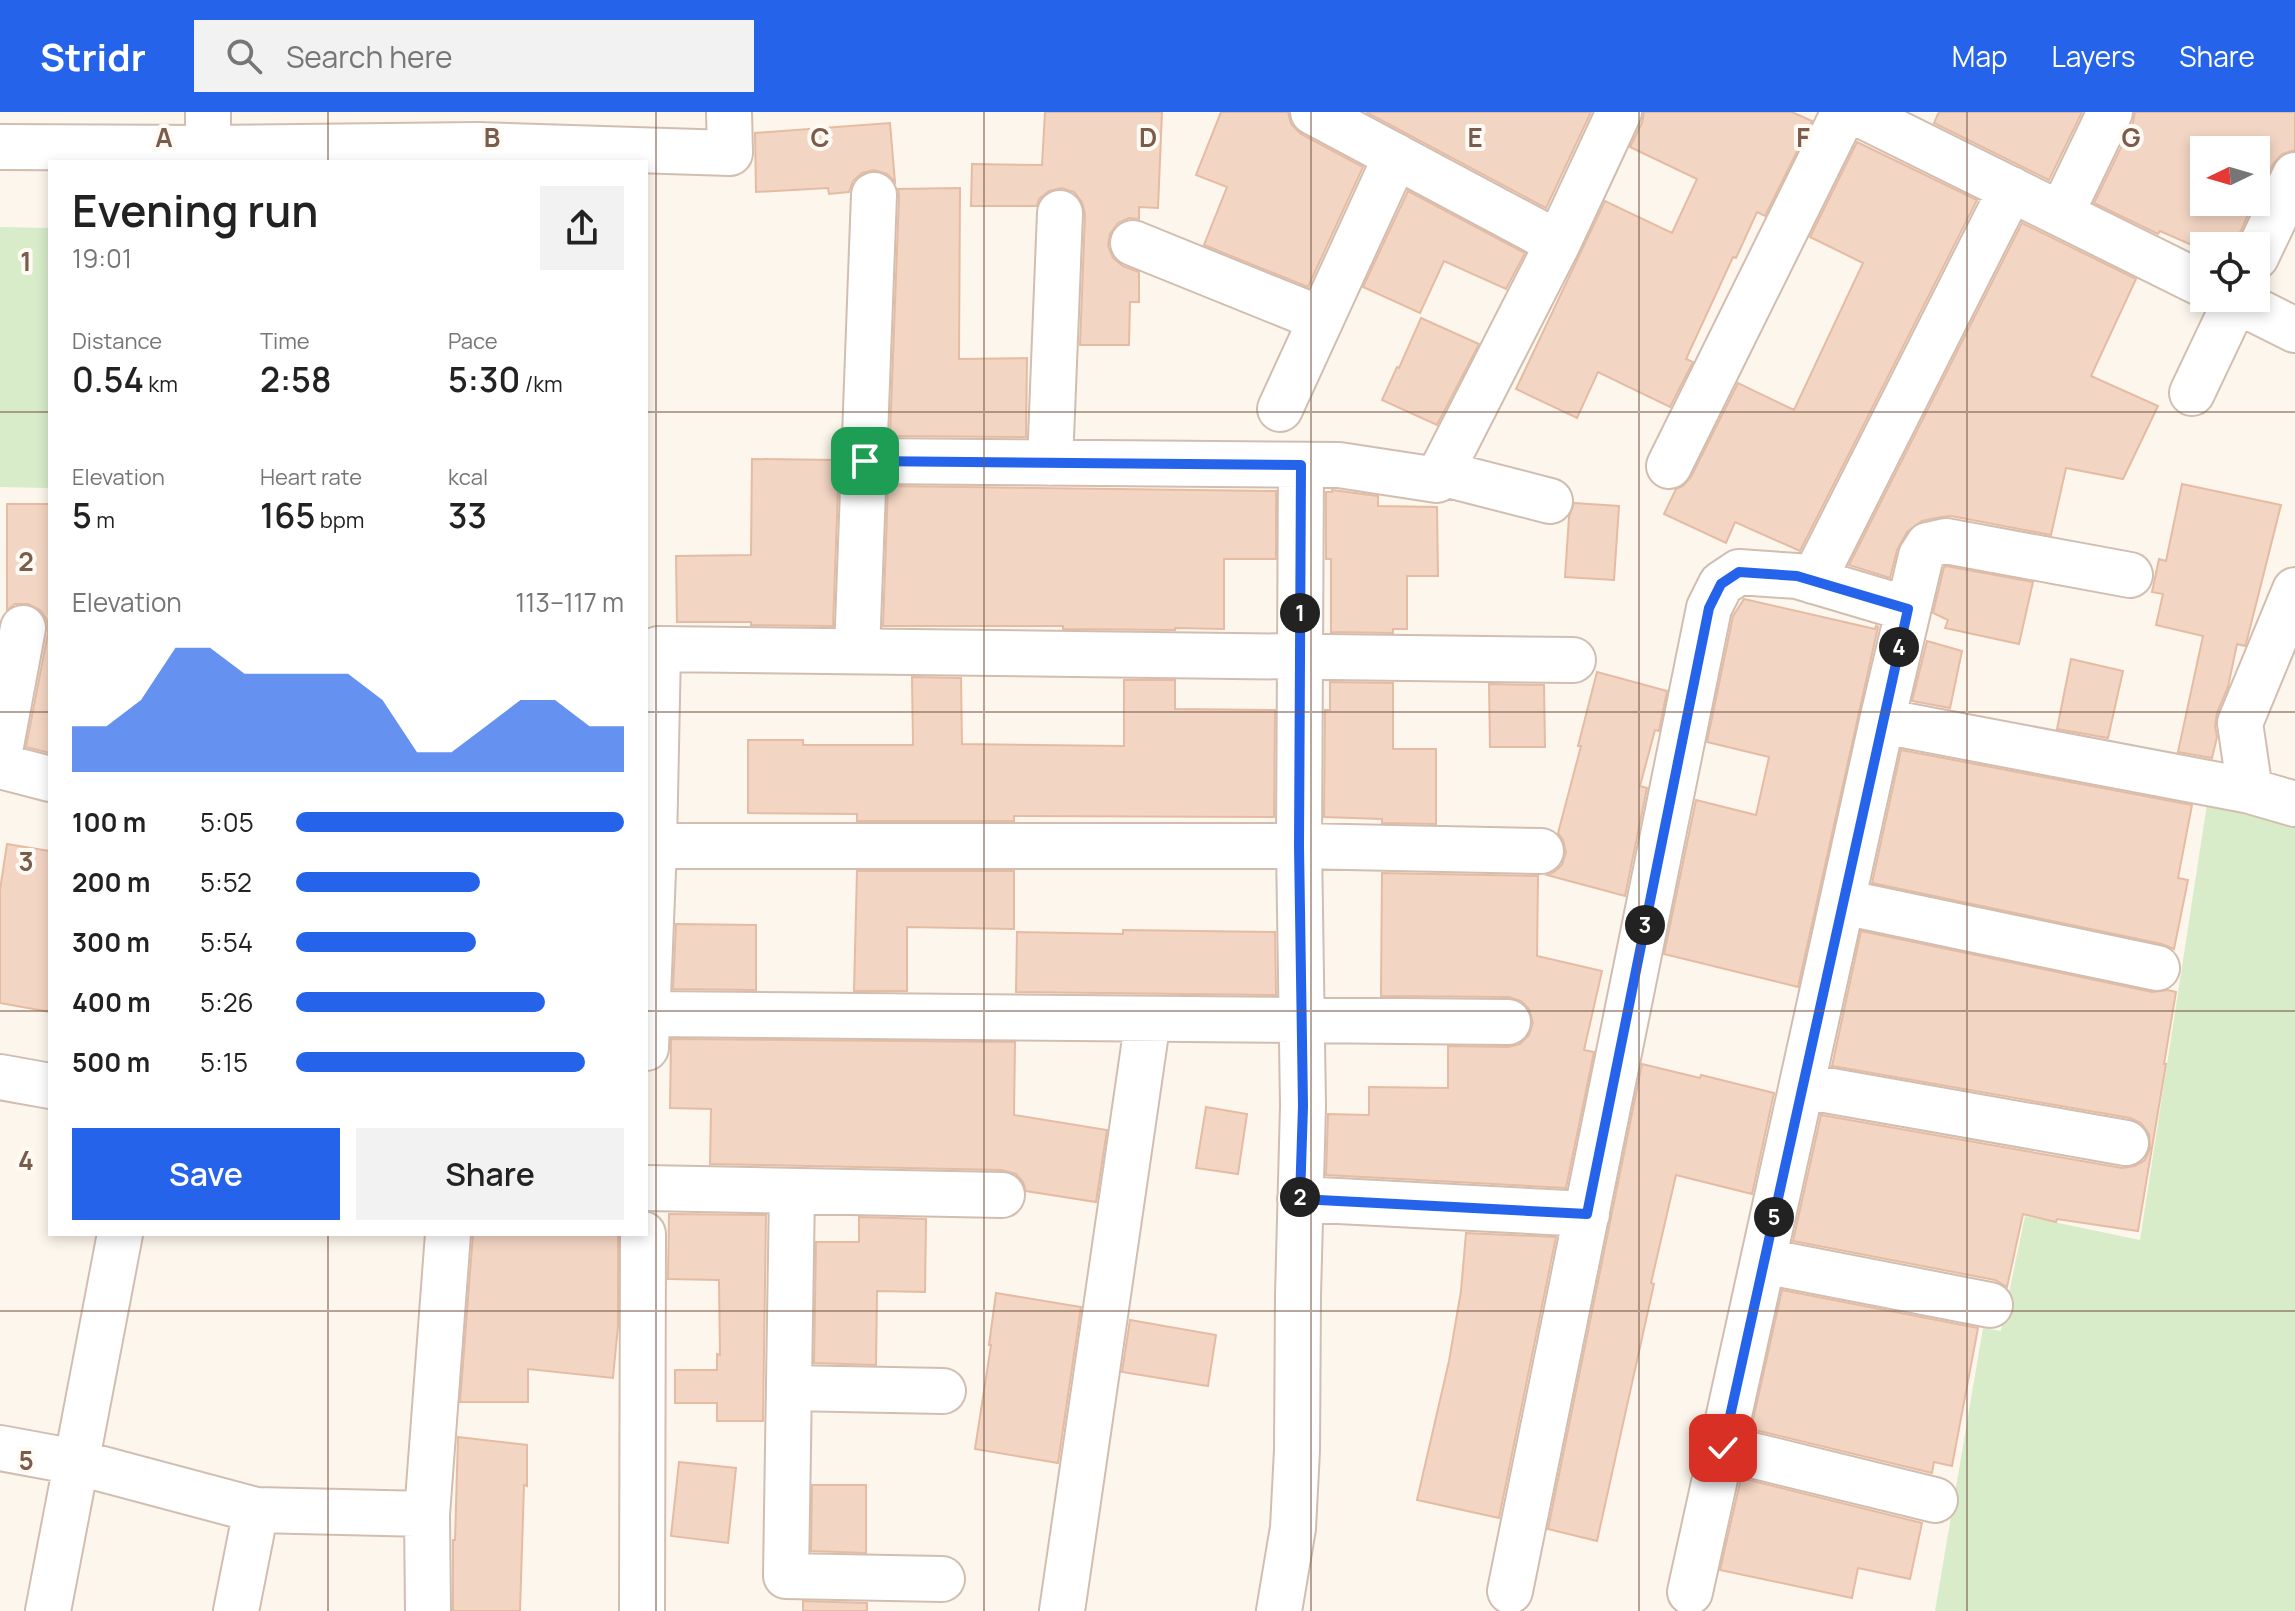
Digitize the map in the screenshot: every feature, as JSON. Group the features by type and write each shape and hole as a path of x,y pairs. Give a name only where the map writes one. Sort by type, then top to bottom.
{"street":[{"path":"0,147 208,130 478,129 730,153 729,112"},
{"path":"1313,112 1558,243"},
{"path":"865,461 1339,465 1437,480 1558,243 1619,112"},
{"path":"1669,466 1844,112"},
{"path":"1855,112 1901,122 2011,189 2190,277"},
{"path":"2061,214 2110,112"},
{"path":"1280,409 1396,156"},
{"path":"2268,232 2295,175"},
{"path":"1813,581 2011,189"},
{"path":"857,651 874,195"},
{"path":"1050,463 1060,213"},
{"path":"1133,243 1321,319"},
{"path":"2192,393 2221,312"},
{"path":"2260,312 2295,330"},
{"path":"1279,1611 1295,1497 1303,1106 1299,846 1301,465"},
{"path":"1441,473 1550,501"},
{"path":"1690,1592 1921,556 1928,545 1946,541 2130,575"},
{"path":"1510,1591 1709,608 1721,584 1739,572 1797,576 1908,609"},
{"path":"2250,791 2240,723 2285,640 2295,590"},
{"path":"0,751 23,628"},
{"path":"648,958 658,649 1573,660"},
{"path":"1882,721 2250,791 2295,804"},
{"path":"0,766 48,778"},
{"path":"650,846 1299,846 1541,851"},
{"path":"1843,902 2157,968"},
{"path":"648,1014 1508,1022"},
{"path":"1062,1611 1148,1019"},
{"path":"0,1077 48,1086"},
{"path":"1803,1086 2126,1143"},
{"path":"648,1188 1002,1195"},
{"path":"792,1191 786,1576 942,1579"},
{"path":"1300,1199 1587,1214"},
{"path":"48,1611 120,1236"},
{"path":"428,1611 427,1514 448,1236"},
{"path":"642,1611 643,1236"},
{"path":"1764,1261 1990,1305"},
{"path":"789,1388 943,1391"},
{"path":"0,1448 76,1462 256,1510 427,1514"},
{"path":"1723,1448 1935,1500"},
{"path":"236,1611 256,1510"}],"green space":[{"path":"0,227 48,228 48,488 0,487"},
{"path":"2207,804 2295,822 2295,1611 1935,1611 1983,1328 2001,1331 2025,1216 2140,1240"}],"building":[{"path":"1045,112 1162,112 1158,208 1139,207 1139,219 1129,218 1118,223 1110,234 1108,246 1113,258 1139,272 1139,302 1130,302 1129,345 1080,345 1085,214 1082,202 1074,192 1062,188 1049,191 1039,199 1037,206 971,206 972,164 1042,165"},
{"path":"1221,112 1288,112 1291,124 1301,134 1363,167 1308,287 1204,245 1227,187 1196,175"},
{"path":"1366,112 1591,112 1546,208"},
{"path":"1644,112 1792,112 1812,121 1765,216 1757,212 1736,258 1733,257 1686,359 1693,362 1670,407 1598,372 1577,418 1516,389 1605,201 1672,233 1697,179 1630,147"},
{"path":"1939,112 2082,112 2049,180 1934,123"},
{"path":"2135,112 2295,112 2295,150 2282,154 2270,170 2270,136 2190,136 2190,216 2248,216 2240,232 2190,232 2190,244 2160,231 2158,234 2094,203 2133,123"},
{"path":"890,123 895,182 887,174 874,170 862,173 853,181 849,192 829,194 828,188 756,192 755,133"},
{"path":"1857,142 1977,200 1800,551 1735,522 1726,543 1664,514 1676,489 1691,477 1738,383 1794,410 1863,263 1810,237"},
{"path":"960,188 959,359 1027,358 1026,437 890,436 898,189"},
{"path":"1408,191 1525,253 1506,289 1444,261 1420,313 1363,287"},
{"path":"2022,223 2136,279 2091,376 2158,406 2123,479 2066,468 2051,535 1951,516 1941,517 1922,521 1907,532 1897,550 1890,578 1849,565"},
{"path":"1421,318 1479,344 1437,425 1382,400"},
{"path":"752,459 839,460 833,626 677,622 676,556 751,555"},
{"path":"2182,484 2281,505 2247,640 2245,646 2237,644 2228,687 2217,713 2217,737 2212,758 2178,752 2203,636 2156,625 2163,594 2152,592 2159,559 2166,561"},
{"path":"888,486 1276,491 1276,559 1224,559 1224,629 883,626"},
{"path":"1332,490 1378,496 1378,506 1437,507 1438,576 1407,576 1407,629 1393,629 1393,633 1331,632 1331,559 1326,559 1326,492"},
{"path":"1574,503 1619,506 1614,580 1565,577 1569,517"},
{"path":"7,504 48,504 48,633 47,620 40,610 28,604 15,604 7,610"},
{"path":"1946,566 2033,582 2019,644 1945,628 1948,620 1933,613"},
{"path":"1744,599 1875,629 1878,627 1798,987 1664,954 1696,800 1756,815 1769,757 1707,742 1733,616"},
{"path":"48,633 48,752 26,747"},
{"path":"1927,641 1962,651 1950,708 1912,701"},
{"path":"2071,659 2123,671 2108,738 2057,729"},
{"path":"1597,672 1667,691 1659,731 1655,730 1640,786 1647,788 1625,896 1547,875 1562,865 1566,852 1558,833"},
{"path":"912,677 961,678 962,744 1124,746 1124,680 1175,680 1175,709 1275,710 1274,817 1014,816 1014,821 857,821 857,814 748,813 748,740 803,740 803,745 913,745"},
{"path":"1330,682 1393,683 1393,749 1436,749 1436,824 1324,817 1325,710 1330,710"},
{"path":"1489,684 1544,685 1545,747 1490,747"},
{"path":"1901,750 2192,805 2178,878 2188,880 2174,949 1872,883"},
{"path":"7,844 48,851 48,1012 0,1003 0,890"},
{"path":"857,871 1014,871 1014,929 907,927 907,991 854,991"},
{"path":"1382,873 1538,876 1537,956 1602,971 1584,1050 1594,1052 1566,1188 1326,1175 1328,1114 1369,1115 1369,1087 1448,1088 1448,1046 1508,1047 1520,1044 1529,1035 1533,1023 1529,1009 1521,1001 1509,997 1381,996"},
{"path":"676,924 756,925 756,990 673,989"},
{"path":"1123,930 1275,932 1276,995 1016,992 1017,932 1123,934"},
{"path":"1861,931 2152,992 2176,992 2138,1231 2057,1219 2056,1222 2023,1214 2007,1287 1995,1280 1793,1241 1821,1115 2122,1168 2145,1160 2150,1148 2149,1134 2141,1123 2130,1118 1832,1066"},
{"path":"671,1039 1015,1042 1014,1115 1107,1130 1096,1202 1026,1191 1016,1174 1002,1170 710,1164 711,1109 670,1108"},
{"path":"1642,1064 1774,1093 1752,1194 1676,1175 1597,1541 1548,1529"},
{"path":"1206,1107 1247,1114 1238,1174 1196,1168"},
{"path":"669,1214 766,1215 763,1421 717,1421 717,1403 675,1403 675,1370 717,1370 717,1354 720,1355 719,1280 668,1279"},
{"path":"859,1217 926,1219 925,1292 877,1291 876,1365 814,1363 816,1242 859,1242"},
{"path":"1466,1233 1556,1237 1499,1518 1417,1500 1449,1361 1461,1291"},
{"path":"473,1236 618,1236 618,1326 613,1378 528,1369 528,1402 460,1402"},
{"path":"1782,1290 1978,1328 1952,1466 1934,1462 1932,1473 1751,1429"},
{"path":"996,1293 1081,1307 1058,1463 975,1449"},
{"path":"1130,1320 1216,1335 1208,1386 1122,1372"},
{"path":"458,1437 527,1445 520,1611 453,1611"},
{"path":"679,1462 736,1468 728,1543 671,1536"},
{"path":"1741,1478 1922,1523 1910,1579 1858,1568 1852,1598 1720,1570"},
{"path":"812,1485 866,1485 866,1553 811,1551"},
{"path":"803,1601 867,1603 867,1611 803,1611"}],"route":[{"path":"865,461 1301,465 1299,846 1303,1106 1300,1199 1587,1214 1709,608 1721,584 1739,572 1797,576 1908,609 1723,1448"}]}
